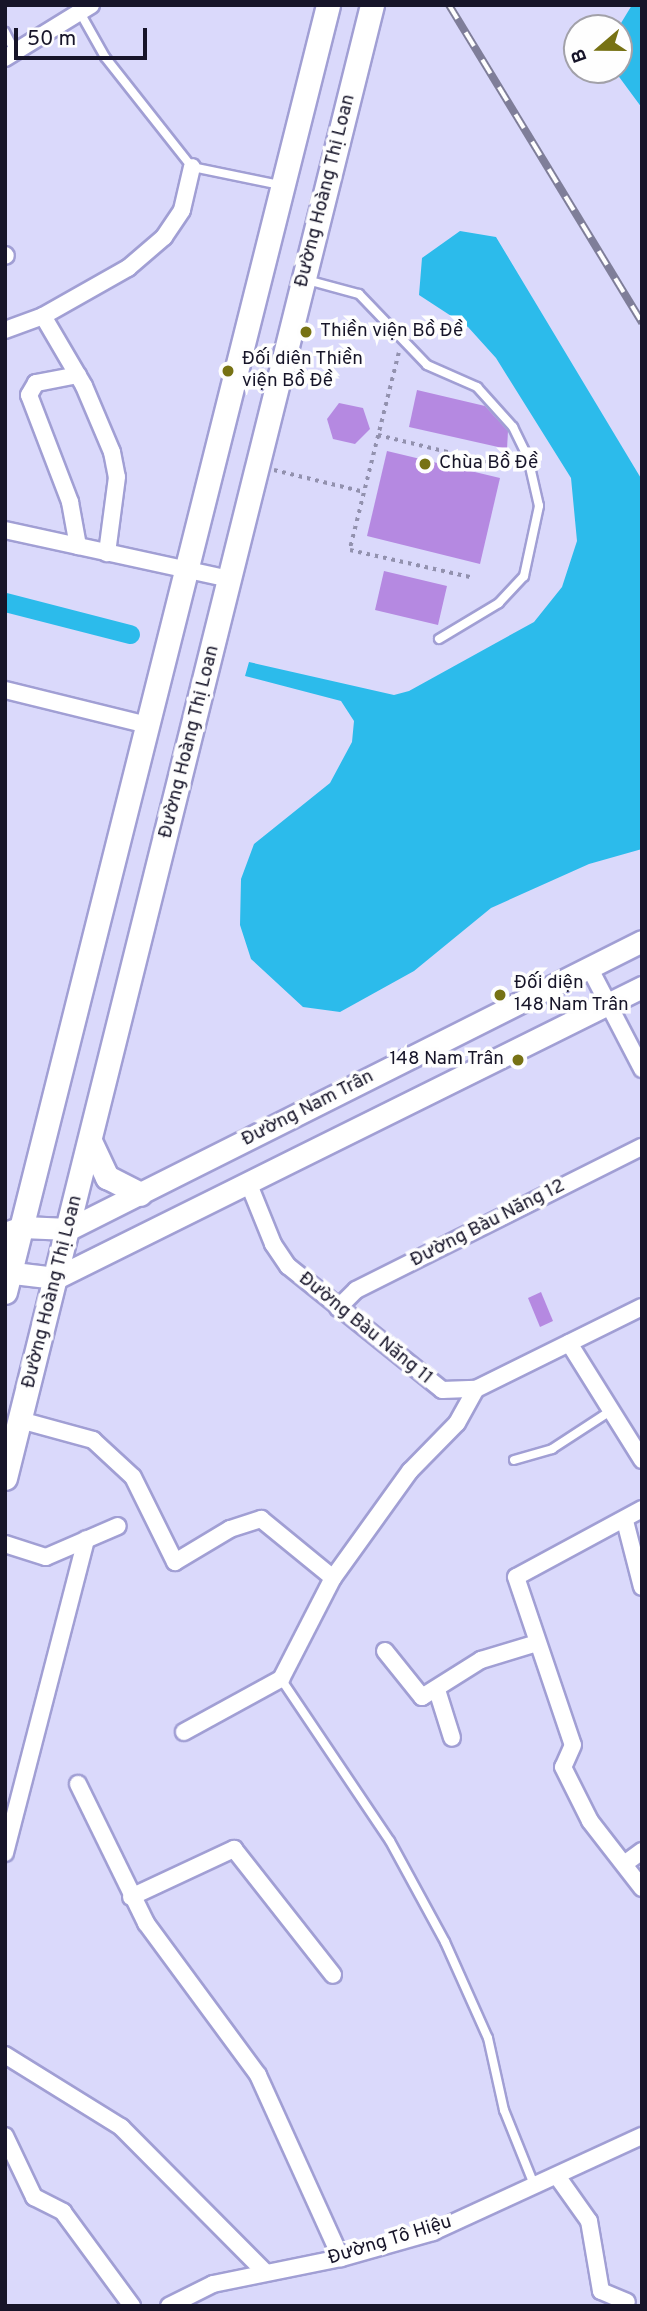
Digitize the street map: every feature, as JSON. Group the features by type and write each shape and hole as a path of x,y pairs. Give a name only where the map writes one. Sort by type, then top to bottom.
{"main road":[{"path":"7,1280 13,1230 148,725 328,5"},
{"name":"Đường Hoàng Thị Loan","path":"5,1478 91,1143 372,5"},
{"path":"91,1143 107,1177 140,1194"}],"street":[{"path":"10,55 83,8"},
{"path":"5,330 43,316 128,268 164,237 183,210 192,167"},
{"path":"43,316 78,374 115,465 107,552"},
{"path":"78,374 36,383 29,395 70,502 78,546"},
{"path":"5,530 230,579"},
{"path":"5,690 148,725"},
{"name":"Đường Nam Trân","path":"13,1230 69,1229 642,941"},
{"path":"589,967 642,1069"},
{"name":"Đường Nam Trân","path":"7,1280 56,1278 642,987"},
{"name":"Đường Bàu Năng 12","path":"338,1308 356,1290 642,1147"},
{"name":"Đường Bàu Năng 11","path":"248,1182 273,1244 288,1266 429,1384 460,1393 475,1389 642,1307"},
{"path":"569,1343 609,1412 642,1460"},
{"path":"184,1732 281,1679 333,1578 411,1471 457,1423 475,1389"},
{"path":"20,1420 93,1440 133,1477 175,1562 230,1529 261,1519 333,1578"},
{"path":"642,1509 625,1521 516,1577 573,1745 563,1767 590,1821 627,1862 642,1888"},
{"path":"625,1521 642,1587"},
{"path":"5,1544 46,1557 118,1526"},
{"path":"5,1853 86,1539"},
{"path":"385,1651 422,1697 481,1660 537,1643"},
{"path":"437,1690 452,1738"},
{"path":"78,1784 131,1897 165,1952 258,2075 341,2258"},
{"path":"131,1897 234,1849 333,1975"},
{"path":"627,1862 642,1851"},
{"path":"5,2055 121,2127 265,2272"},
{"path":"5,2136 34,2197 63,2212 132,2306"},
{"name":"Đường Tô Hiệu","path":"169,2306 188,2302 213,2284 341,2258 433,2232 642,2136"},
{"path":"557,2176 589,2221 601,2291 631,2304"}],"lane":[{"path":"83,8 105,57 192,167 282,186"},
{"path":"5,32 10,55"},
{"path":"304,280 359,294 444,376 477,387 504,415 528,458 538,497 537,532 520,582 485,613 439,639"},
{"path":"514,1460 552,1449 609,1412"},
{"path":"281,1679 390,1841 445,1942 488,2038 504,2110 535,2187"}],"path":[{"path":"402,338 349,550 470,578"},
{"path":"378,435 501,464"},
{"path":"258,466 364,492"}],"water":[{"path":"632,5 642,5 642,108 624,84 633,84 633,14 627,14"},
{"path":"460,231 496,237 642,480 642,849 589,864 491,908 414,971 340,1012 303,1007 251,959 240,925 241,879 254,844 330,783 352,742 354,721 341,701 245,676 249,662 394,695 409,691 534,622 562,587 577,541 571,478 496,358 468,327 419,295 422,258"}],"building":[{"path":"417,390 485,406 508,431 507,449 409,427"},
{"path":"339,403 363,408 370,429 355,444 333,439 327,419"},
{"path":"387,451 500,478 480,564 367,536"},
{"path":"384,571 447,586 438,625 375,610"},
{"path":"541,1292 553,1321 540,1327 528,1298"}],"waterway":[{"path":"5,602 130,634"}],"railway":[{"path":"449,5 642,323"}],"place":[{"name":"Thiền viện Bồ Đề","path":"306,332"},
{"name":"Đối diện Thiền viện Bồ Đề","path":"228,371"},
{"name":"Chùa Bồ Đề","path":"425,464"},
{"name":"Đối diện 148 Nam Trân","path":"500,995"},
{"name":"148 Nam Trân","path":"518,1060"}]}
